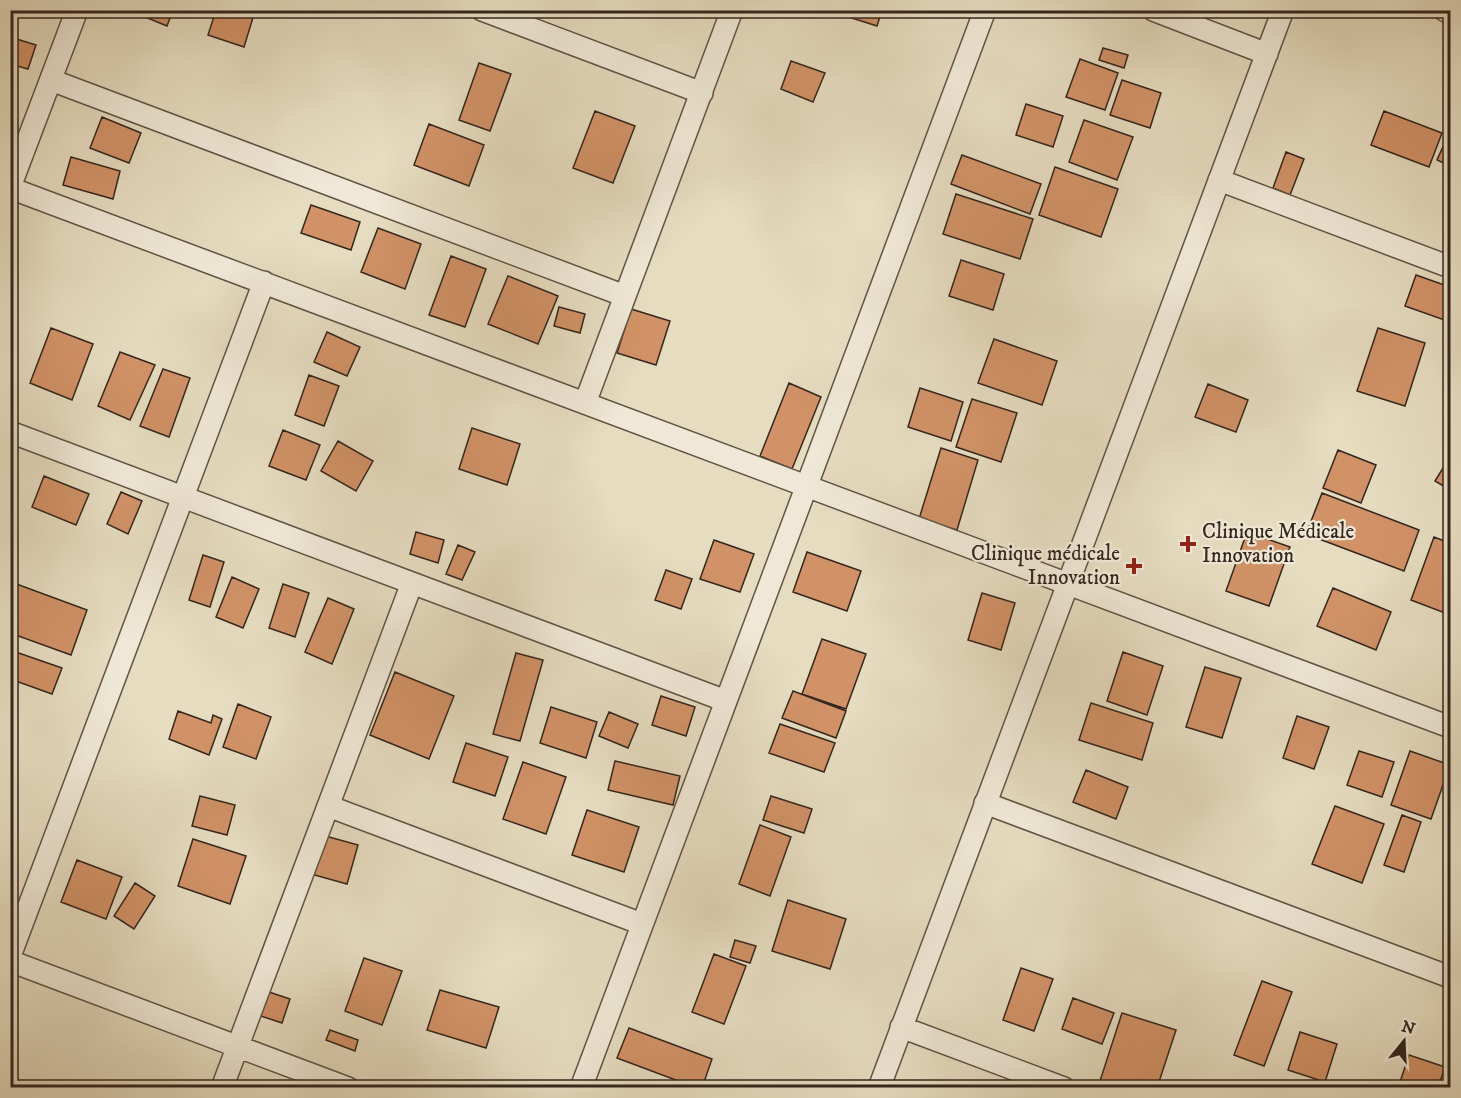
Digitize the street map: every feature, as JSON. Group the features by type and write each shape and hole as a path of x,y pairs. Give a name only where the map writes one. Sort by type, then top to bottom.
{"street":[{"path":"77,10 10,187 1450,727"},
{"path":"482,10 702,93"},
{"path":"585,403 732,10"},
{"path":"581,1088 986,10"},
{"path":"1153,10 1267,54"},
{"path":"879,1088 1283,10"},
{"path":"1444,10 1450,13"},
{"path":"51,80 625,296"},
{"path":"1219,180 1450,267"},
{"path":"10,956 264,282"},
{"path":"10,432 726,700"},
{"path":"222,1088 412,583"},
{"path":"985,803 1450,977"},
{"path":"328,806 642,924"},
{"path":"10,961 348,1088"},
{"path":"902,1027 1064,1088"}],"building":[{"path":"128,10 173,10 167,26"},
{"path":"216,10 255,11 244,47 208,35"},
{"path":"837,10 882,10 877,26 836,13"},
{"path":"10,37 36,45 28,69 10,64"},
{"path":"1103,48 1128,55 1124,68 1099,60"},
{"path":"1080,59 1118,73 1105,110 1066,97"},
{"path":"791,61 825,73 813,102 781,89"},
{"path":"479,63 511,74 490,131 459,120"},
{"path":"1122,80 1161,93 1150,128 1110,115"},
{"path":"1026,104 1063,116 1053,147 1016,135"},
{"path":"595,111 635,126 613,183 573,168"},
{"path":"1384,111 1442,133 1429,167 1371,145"},
{"path":"102,117 141,133 129,163 90,148"},
{"path":"1084,120 1133,137 1117,180 1069,162"},
{"path":"429,124 484,145 469,186 414,165"},
{"path":"1450,131 1450,166 1437,160"},
{"path":"1286,152 1304,159 1290,195 1273,188"},
{"path":"962,155 1041,184 1030,214 951,184"},
{"path":"71,157 120,171 113,199 63,185"},
{"path":"1055,167 1118,189 1101,237 1039,215"},
{"path":"956,194 1033,219 1020,259 943,234"},
{"path":"311,205 360,222 351,250 301,233"},
{"path":"378,228 421,244 405,289 361,272"},
{"path":"451,256 486,269 465,327 429,315"},
{"path":"961,260 1004,274 993,310 949,296"},
{"path":"1416,275 1450,287 1450,322 1405,306"},
{"path":"508,276 558,296 538,344 488,324"},
{"path":"559,307 585,314 580,333 554,326"},
{"path":"631,309 670,321 656,365 617,353"},
{"path":"51,328 93,344 72,400 30,383"},
{"path":"1378,328 1425,343 1405,406 1357,391"},
{"path":"327,332 360,347 347,376 314,362"},
{"path":"994,339 1057,361 1042,405 978,383"},
{"path":"120,352 155,365 130,420 98,406"},
{"path":"163,369 190,378 169,437 140,426"},
{"path":"309,375 339,386 324,426 295,415"},
{"path":"789,383 821,397 792,469 760,456"},
{"path":"1208,384 1248,400 1236,432 1195,417"},
{"path":"920,388 963,402 951,441 908,427"},
{"path":"972,399 1017,413 1001,462 956,447"},
{"path":"472,428 520,444 507,485 459,469"},
{"path":"283,430 320,445 306,480 269,466"},
{"path":"338,441 373,461 356,491 321,471"},
{"path":"941,448 978,460 957,530 919,519"},
{"path":"1338,450 1376,465 1361,503 1323,488"},
{"path":"1446,463 1450,466 1450,490 1435,481"},
{"path":"44,476 89,494 76,525 32,507"},
{"path":"121,492 142,501 128,534 107,524"},
{"path":"1322,493 1419,530 1404,571 1306,534"},
{"path":"416,532 444,540 438,563 410,554"},
{"path":"1247,532 1290,547 1269,606 1226,591"},
{"path":"1434,537 1450,543 1450,615 1411,600"},
{"path":"714,540 754,554 740,592 700,579"},
{"path":"458,545 475,552 462,580 446,574"},
{"path":"807,552 861,571 847,611 793,592"},
{"path":"203,555 224,562 210,607 189,600"},
{"path":"666,570 692,579 681,609 655,600"},
{"path":"232,577 259,589 243,628 216,617"},
{"path":"11,582 87,610 71,655 10,633"},
{"path":"283,584 309,593 295,637 269,628"},
{"path":"1333,588 1391,612 1376,650 1317,626"},
{"path":"982,593 1015,603 1001,650 968,640"},
{"path":"328,598 354,609 332,664 305,652"},
{"path":"822,639 866,654 846,709 802,694"},
{"path":"10,650 62,668 52,694 10,679"},
{"path":"1123,652 1163,666 1147,715 1107,701"},
{"path":"516,653 543,660 520,741 493,734"},
{"path":"1205,667 1241,678 1222,738 1186,727"},
{"path":"395,672 454,696 429,759 370,735"},
{"path":"793,691 846,711 836,738 782,718"},
{"path":"661,696 695,707 686,736 652,725"},
{"path":"1091,703 1153,723 1142,760 1079,740"},
{"path":"238,704 271,717 256,759 223,747"},
{"path":"551,707 597,722 586,758 540,743"},
{"path":"178,711 211,723 213,715 222,719 209,755 169,739"},
{"path":"609,712 638,724 628,748 599,736"},
{"path":"1297,716 1329,727 1314,769 1283,758"},
{"path":"780,724 835,743 824,772 769,753"},
{"path":"466,743 508,757 495,796 453,782"},
{"path":"1359,751 1394,762 1382,797 1347,785"},
{"path":"1410,751 1450,765 1431,819 1391,805"},
{"path":"615,761 680,776 673,805 608,790"},
{"path":"523,762 566,777 546,834 503,819"},
{"path":"1086,770 1128,787 1116,819 1073,802"},
{"path":"200,796 235,805 227,835 192,826"},
{"path":"771,796 812,809 804,833 763,820"},
{"path":"1335,806 1384,824 1362,883 1312,864"},
{"path":"587,810 639,827 624,872 572,855"},
{"path":"1402,815 1421,822 1404,872 1384,865"},
{"path":"760,825 791,837 770,896 739,884"},
{"path":"322,835 358,845 347,884 311,874"},
{"path":"193,839 246,856 230,904 178,886"},
{"path":"77,860 122,877 106,919 61,902"},
{"path":"135,883 155,896 134,929 114,916"},
{"path":"788,900 846,919 830,969 772,951"},
{"path":"735,940 756,946 750,963 730,957"},
{"path":"714,954 746,966 724,1024 692,1012"},
{"path":"364,958 402,971 382,1025 345,1011"},
{"path":"1021,968 1053,979 1034,1031 1003,1020"},
{"path":"1262,981 1292,992 1264,1066 1234,1055"},
{"path":"260,989 290,999 282,1023 252,1013"},
{"path":"440,990 499,1007 486,1048 427,1030"},
{"path":"1073,998 1114,1013 1102,1044 1062,1029"},
{"path":"1122,1013 1176,1030 1157,1088 1120,1088 1100,1081"},
{"path":"629,1028 712,1059 702,1088 617,1058"},
{"path":"330,1030 358,1040 355,1051 326,1040"},
{"path":"1300,1032 1337,1044 1325,1082 1288,1070"},
{"path":"1409,1055 1445,1067 1438,1088 1398,1088"}],"place":[{"name":"Clinique Médicale Innovation","path":"1188,544"},
{"name":"Clinique médicale Innovation","path":"1134,566"}]}
